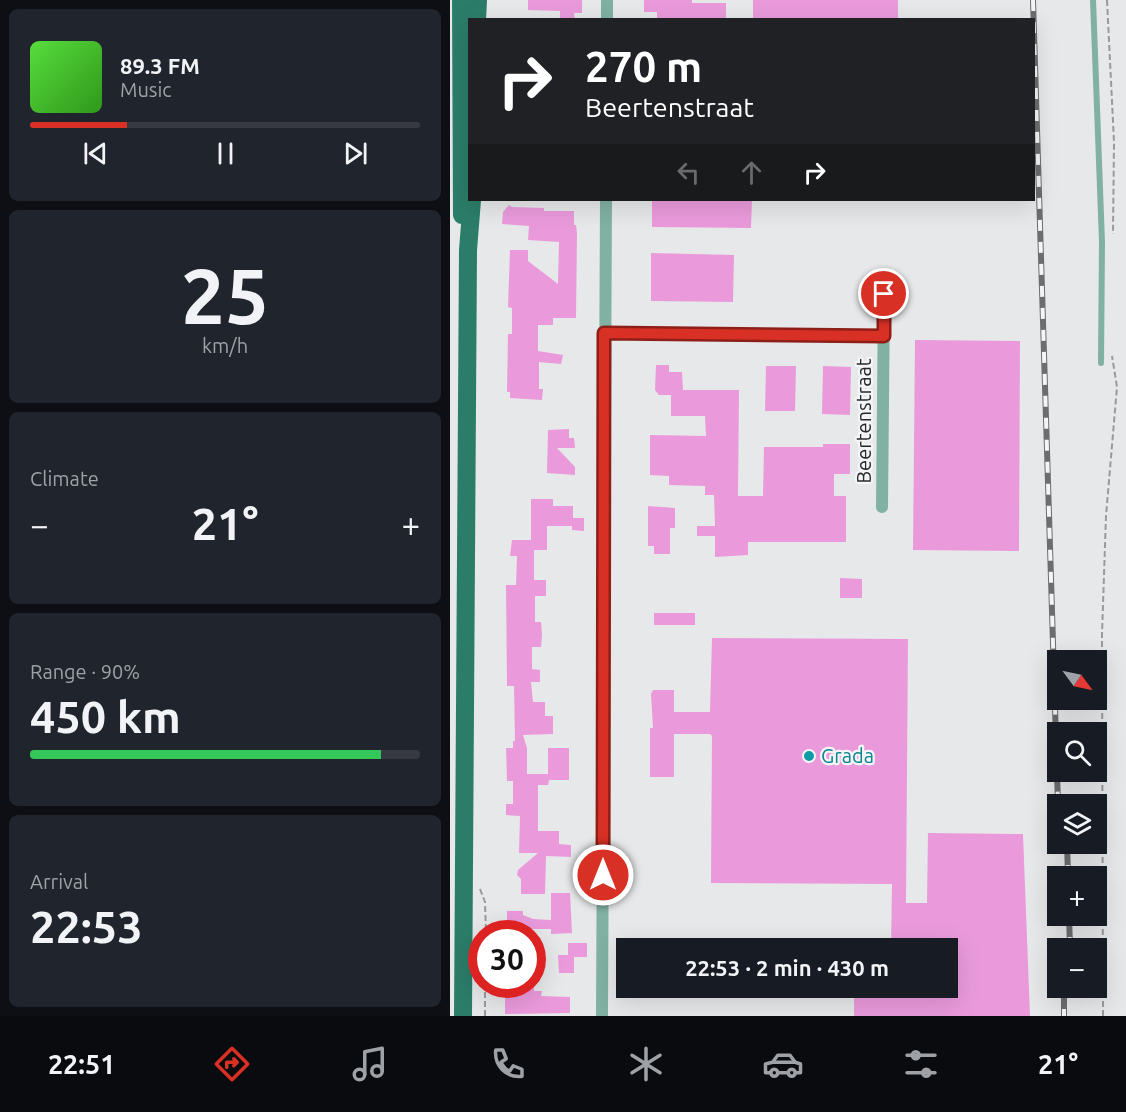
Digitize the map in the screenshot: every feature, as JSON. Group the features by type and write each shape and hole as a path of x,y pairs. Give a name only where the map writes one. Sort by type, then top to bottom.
{"main road":[{"path":"461,0 462,219 468,250"},
{"path":"477,18 478,0"},
{"path":"463,1016 468,250 472,201"}],"street":[{"path":"607,0 607,18"},
{"path":"602,1016 606,201"},
{"name":"Beertenstraat","path":"882,507 884,294"},
{"name":"Beertenstraat","path":"604,333 884,336"}],"lane":[{"path":"1093,0 1102,242 1101,363"}],"path":[{"path":"1107,0 1114,142 1112,244"},
{"path":"1103,1016 1102,634 1106,516 1117,387 1111,354"},
{"path":"485,902 486,920"},
{"path":"485,998 485,1016"}],"building":[{"path":"528,0 582,0 582,13 574,13 575,18 560,18 560,11 528,10"},
{"path":"644,0 726,3 726,18 657,18 657,12 644,12"},
{"path":"753,0 898,0 898,18 753,18"},
{"path":"652,201 752,201 751,228 652,227"},
{"path":"509,205 544,208 544,211 574,211 574,225 576,225 577,233 576,318 553,318 553,325 538,325 538,351 563,355 561,364 539,362 539,389 543,389 542,400 510,398 510,392 507,392 508,334 512,334 512,308 508,307 510,250 528,250 528,261 558,284 559,242 528,240 529,226 502,224 503,212"},
{"path":"651,253 734,255 733,302 651,301"},
{"path":"915,340 1020,341 1019,551 913,550"},
{"path":"656,365 669,365 669,372 682,372 683,390 739,390 738,496 763,496 764,447 823,447 823,444 850,444 850,474 834,474 834,496 846,496 846,542 748,542 748,555 715,557 715,536 697,536 697,526 715,526 714,495 705,495 705,486 669,485 669,476 650,475 650,435 706,436 705,416 671,416 671,395 659,395 655,390"},
{"path":"766,366 796,366 795,411 765,411"},
{"path":"823,366 851,367 850,415 822,414"},
{"path":"569,429 569,438 574,438 575,448 557,448 575,467 575,475 547,473 548,430"},
{"path":"531,499 553,499 553,506 573,506 573,518 584,518 584,531 572,530 572,526 547,526 547,550 534,550 534,580 546,580 546,596 535,596 535,622 541,622 542,635 541,647 532,647 532,669 540,670 540,682 531,682 533,702 545,702 545,716 553,716 553,734 523,735 527,748 527,774 548,774 548,748 569,748 569,780 549,780 548,785 538,785 538,831 559,831 559,844 571,845 571,857 546,856 545,894 521,894 521,879 517,875 518,870 538,853 519,853 520,816 506,815 506,804 513,804 513,781 507,781 506,748 513,748 513,741 515,741 514,686 507,686 506,585 516,585 517,556 510,556 512,540 531,540"},
{"path":"648,506 675,508 675,528 670,528 670,554 654,554 654,546 648,546"},
{"path":"840,578 862,579 862,598 840,598"},
{"path":"654,613 695,613 695,625 654,625"},
{"name":"Grada","path":"712,638 908,639 906,903 927,903 928,833 1023,834 1030,1016 854,1016 854,998 958,998 958,938 891,938 892,884 711,883 712,736 710,734 674,734 674,777 650,777 650,728 653,728 651,694 653,690 674,690 674,712 710,712"},
{"path":"551,893 570,893 572,933 551,934 551,929 546,929 546,920 507,920 507,911 523,911 523,915 533,919 551,920"},
{"path":"568,943 587,943 587,957 574,957 574,973 559,973 558,955 568,955"},
{"path":"570,997 570,1013 505,1014 505,998"}],"railway":[{"path":"1033,0 1034,18"},
{"path":"1035,64 1058,794"},
{"path":"1067,854 1068,866"},
{"path":"1069,926 1070,938"},
{"path":"1064,998 1064,1016"}],"place":[{"name":"Grada","path":"809,756"}],"route":[{"path":"603,875 604,333 884,336 884,294"}]}
